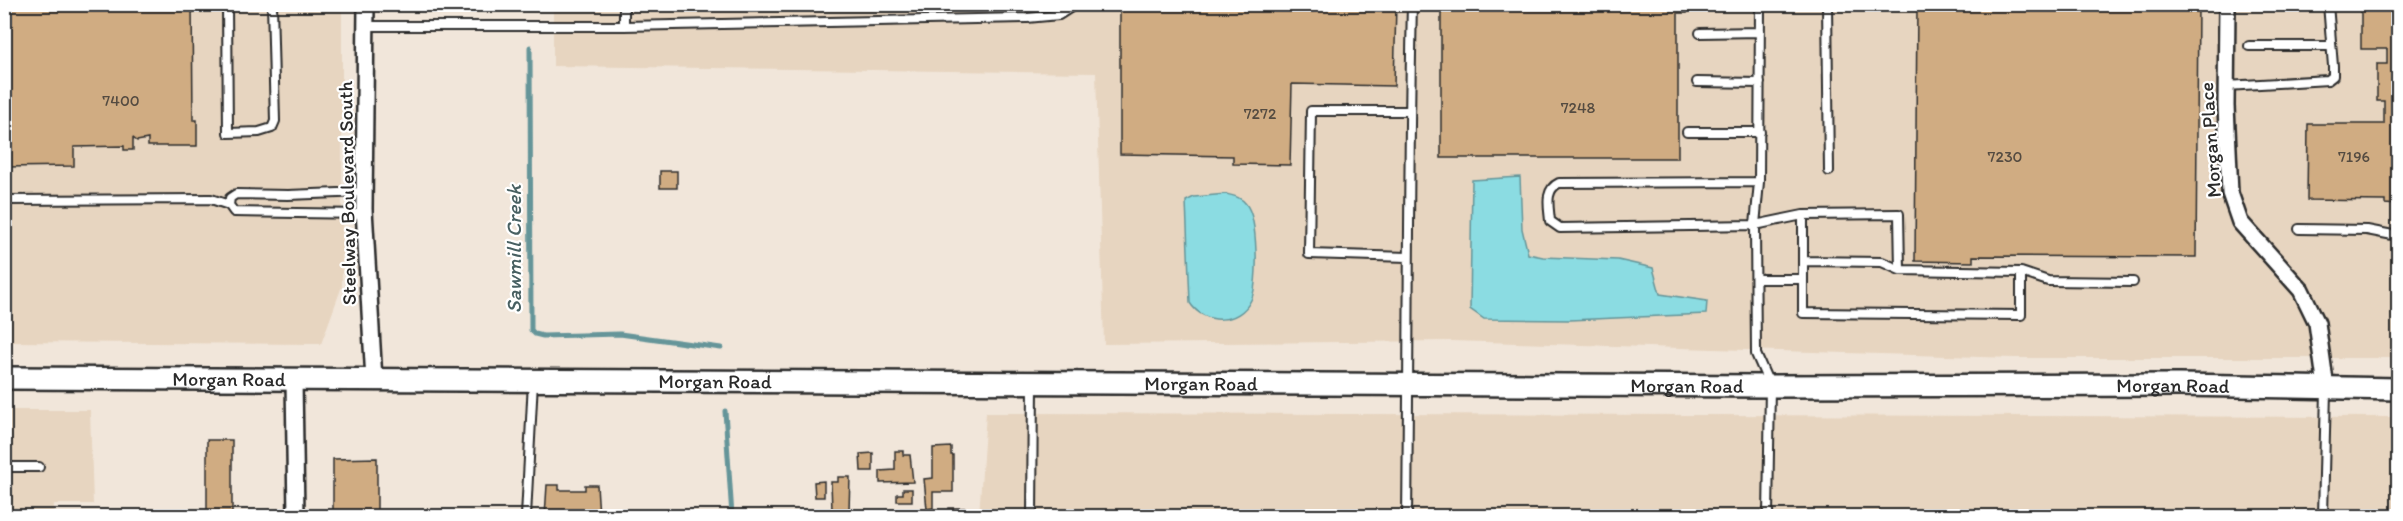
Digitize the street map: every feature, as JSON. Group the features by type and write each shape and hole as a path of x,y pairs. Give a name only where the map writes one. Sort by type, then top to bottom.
{"street":[{"name":"Steelway Boulevard South","path":"366,4 364,214 374,380"},
{"name":"Morgan Place","path":"2227,4 2226,86 2230,193 2240,222 2301,290 2317,323 2326,388"},
{"name":"Morgan Road","path":"4,378 1770,386 2179,385 2398,389"},
{"path":"294,380 296,516"}],"lane":[{"path":"227,4 228,133 259,132 272,128 275,121 272,4"},
{"path":"624,4 624,26"},
{"path":"366,26 624,26 1027,18 1059,15 1076,4"},
{"path":"1407,516 1412,4"},
{"path":"1760,4 1759,183 1755,225 1756,354 1770,386 1768,516"},
{"path":"1827,4 1829,171"},
{"path":"2226,86 2328,80 2333,76 2328,4"},
{"path":"1701,33 1760,32"},
{"path":"2248,46 2331,46"},
{"path":"1697,81 1760,83"},
{"path":"1408,257 1309,254 1310,163 1311,111 1410,111"},
{"path":"1688,132 1760,132"},
{"path":"1759,183 1559,183 1552,186 1549,192 1550,221 1560,228 1755,225 1803,215 1899,214 1900,270"},
{"path":"229,205 230,198 236,194 288,195 364,192"},
{"path":"4,200 211,200 229,205 234,212 364,214"},
{"path":"1803,215 1803,313 2021,315 2021,272"},
{"path":"2299,229 2367,230 2398,237"},
{"path":"1803,261 1882,262 1900,270 2021,272 2048,281 2133,282"},
{"path":"1757,279 1803,279"},
{"path":"526,516 533,379"},
{"path":"1032,516 1033,382"},
{"path":"2324,516 2326,388"},
{"path":"4,467 39,467"}],"shaded area":[{"path":"5,5 342,5 342,286 321,344 5,342"},
{"path":"553,5 2398,5 2398,358 2014,358 1451,341 1104,344 1096,73 553,66"},
{"path":"5,410 90,410 93,504 54,504 53,516 5,516"},
{"path":"986,413 2398,417 2398,516 979,516"}],"water":[{"path":"1520,177 1522,229 1528,254 1543,257 1618,260 1653,268 1660,294 1707,301 1706,314 1570,320 1484,319 1470,309 1472,180"},
{"path":"1226,194 1242,200 1250,211 1255,236 1256,266 1254,292 1246,308 1230,318 1221,319 1204,315 1190,303 1186,201 1194,197"}],"building":[{"path":"4,4 192,4 193,120 197,120 197,146 148,146 148,139 137,141 133,138 133,150 124,150 124,146 74,147 74,166 4,167"},
{"path":"1120,4 1396,4 1394,86 1292,84 1290,165 1233,164 1233,156 1120,154"},
{"path":"1441,4 1687,4 1687,13 1678,13 1678,158 1441,158"},
{"path":"1917,4 2198,4 2196,257 1973,256 1973,262 1915,261"},
{"path":"2361,4 2398,4 2398,205 2385,204 2385,201 2307,200 2308,124 2384,124 2384,101 2377,101 2377,64 2387,64 2387,49 2361,49"},
{"path":"660,171 677,171 677,188 660,188"},
{"path":"207,440 232,440 232,516 207,516"},
{"path":"951,447 953,492 933,492 933,508 927,509 924,479 933,478 933,448"},
{"path":"895,451 903,451 903,455 910,455 913,482 880,483 880,471 895,470"},
{"path":"873,453 873,471 861,471 860,454"},
{"path":"377,458 377,516 333,516 333,459"},
{"path":"838,477 850,477 849,510 832,510 831,482 838,482"},
{"path":"824,481 824,497 815,497 814,482"},
{"path":"547,485 559,485 559,490 585,490 585,485 597,485 599,516 545,516"},
{"path":"903,489 912,489 912,501 897,501 897,494 903,494"},
{"path":"949,508 969,508 969,516 949,516"}],"waterway":[{"name":"Sawmill Creek","path":"530,47 531,330 543,336 620,334 721,348"},
{"name":"Sawmill Creek","path":"725,411 732,516"}]}
